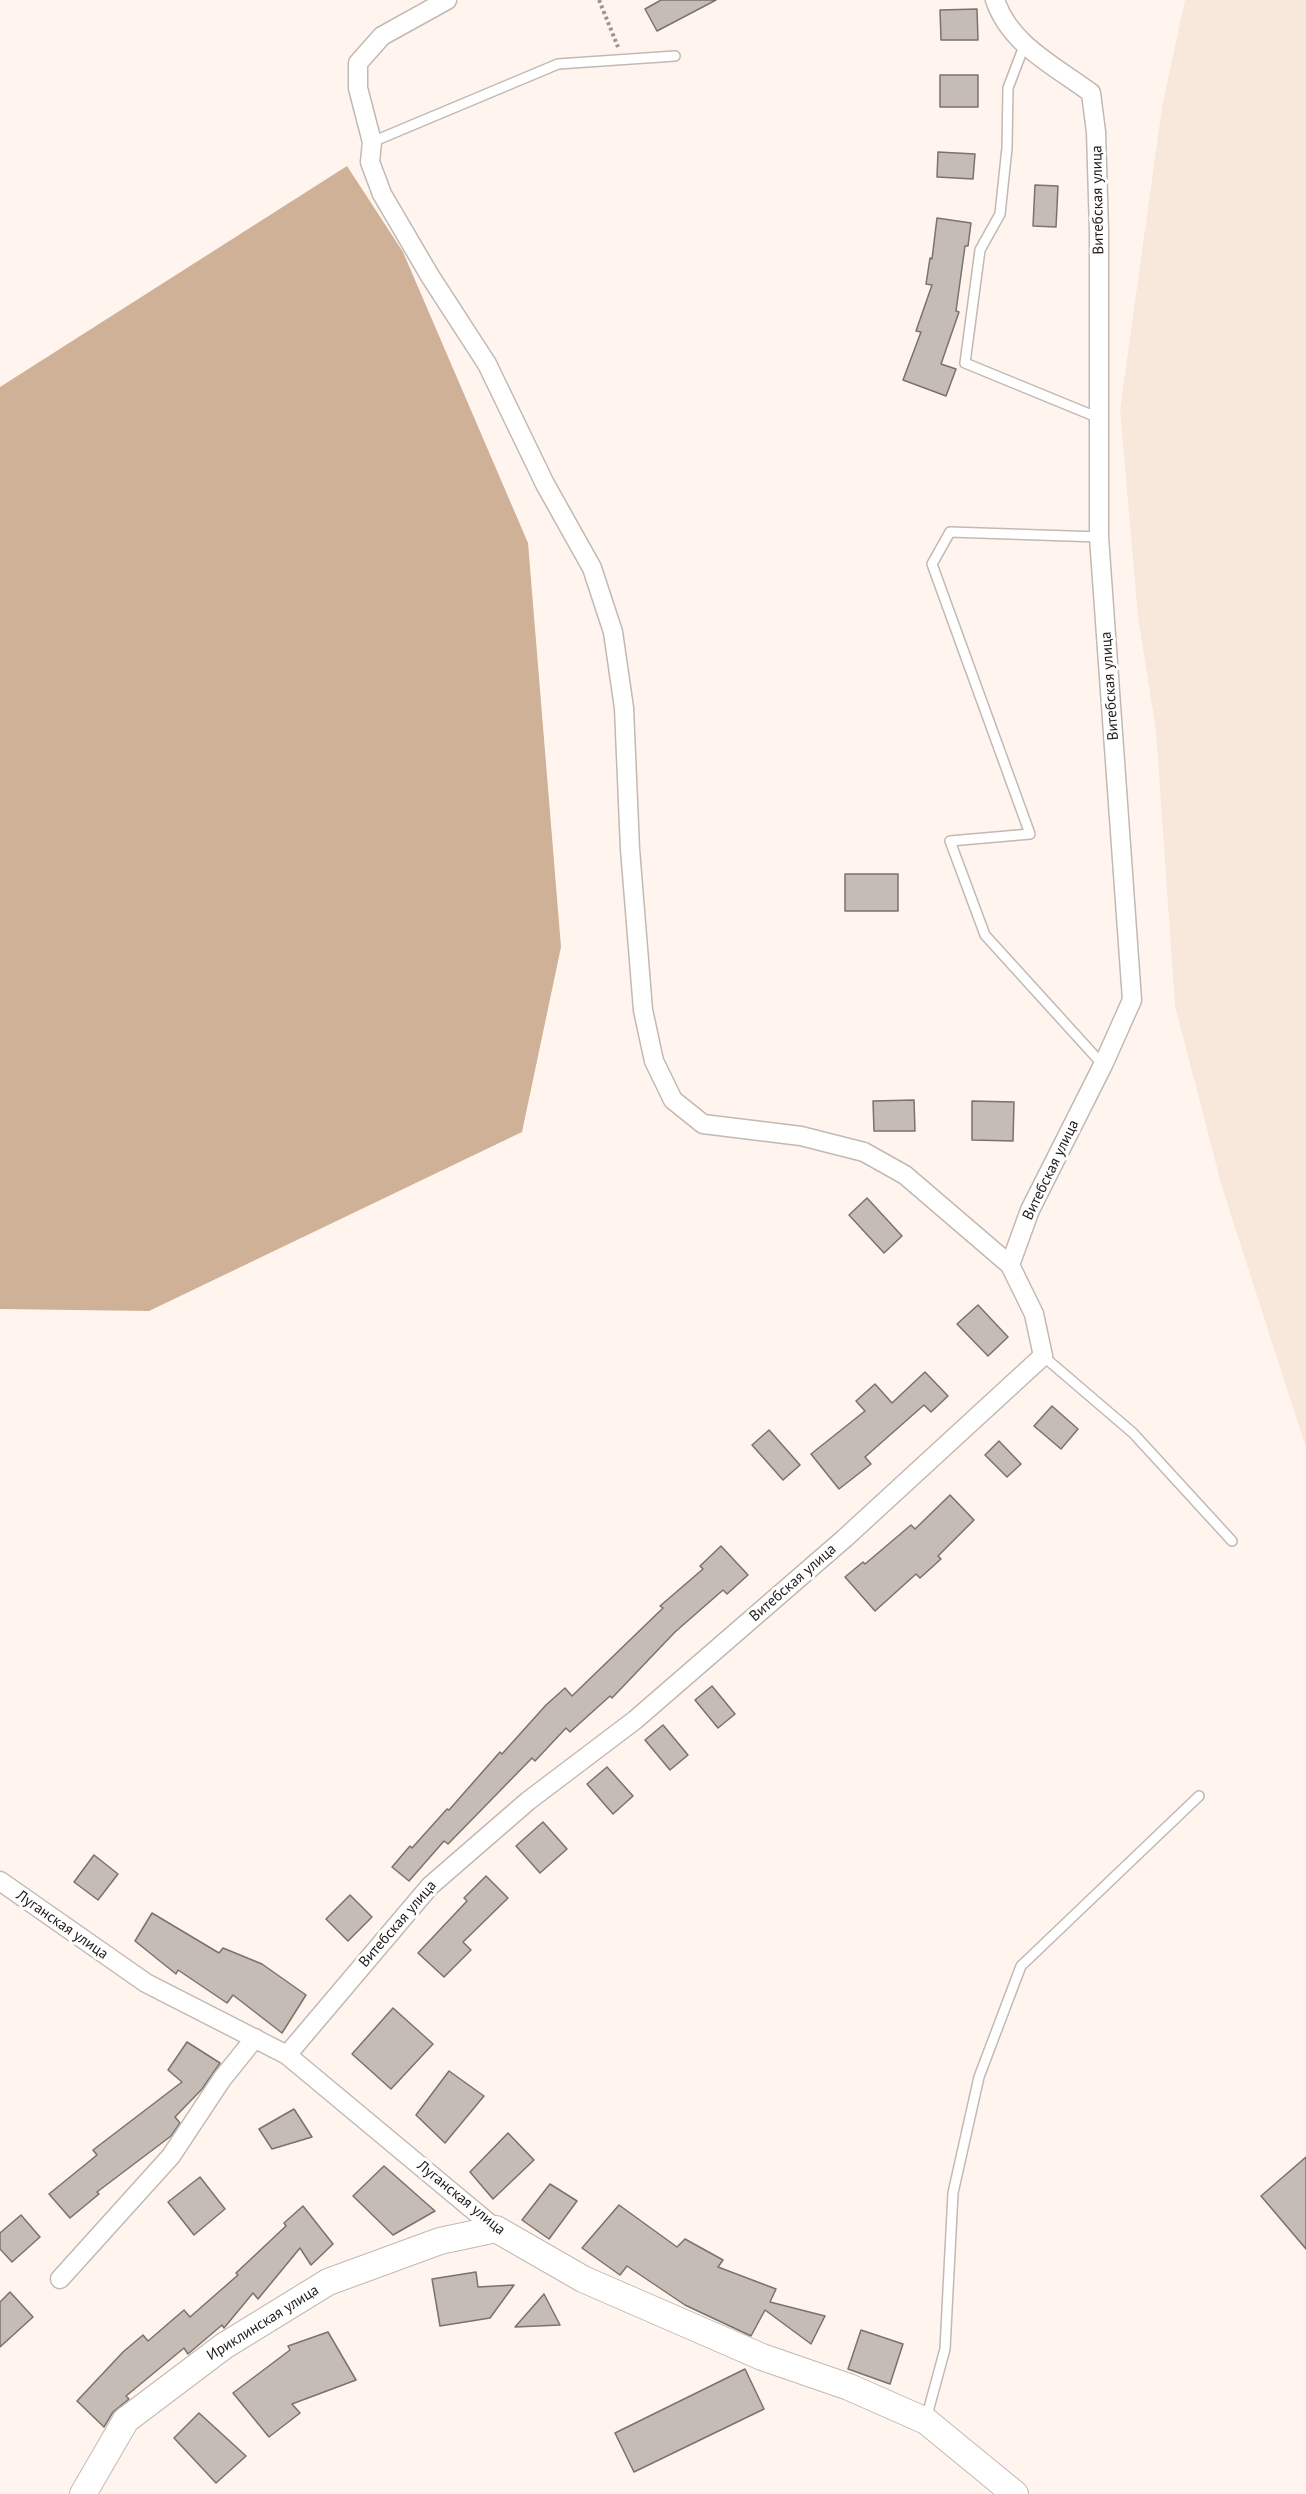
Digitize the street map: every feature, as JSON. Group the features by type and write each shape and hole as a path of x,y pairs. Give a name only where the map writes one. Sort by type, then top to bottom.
{"street":[{"path":"447,0 382,36 358,63 358,87 372,142 370,162 382,194 430,276 487,364 545,484 592,568 613,632 624,708 630,849 643,1010 654,1061 673,1100 703,1124 801,1136 864,1152 905,1175 1010,1265 1034,1314 1043,1356"},
{"name":"Витебская улица","path":"995,0 999,12 1024,46 1091,93 1096,132 1099,231 1099,537 1132,1000 1103,1065 1030,1210 1010,1265"},
{"name":"Витебская улица","path":"286,2055 430,1886 528,1801 634,1720 845,1538 1043,1356"},
{"name":"Луганская улица","path":"0,1881 146,1983 286,2055 496,2229 583,2279 762,2357 849,2387 926,2421 1015,2494"},
{"path":"60,2279 171,2156 222,2079 255,2038"},
{"name":"Ириклинская улица","path":"83,2494 126,2420 224,2346 328,2282 440,2241 496,2229"}],"lane":[{"path":"1024,46 1008,88 1007,148 1000,214 980,250 965,363 1100,418"},
{"path":"372,142 558,64 675,57"},
{"path":"1099,537 950,532 932,564 1030,834 950,841 985,935 1103,1065"},
{"path":"1043,1356 1133,1433 1232,1541"},
{"path":"926,2421 945,2349 953,2193 980,2077 1021,1966 1199,1796"}],"path":[{"path":"599,0 624,60"}],"shaded area":[{"path":"1185,0 1306,0 1306,1448 1222,1187 1175,1006 1156,731 1138,617 1120,410 1162,107"},
{"path":"347,166 403,252 528,543 561,947 522,1132 149,1311 0,1309 0,387"}],"building":[{"path":"661,0 716,0 657,31 645,9"},
{"path":"977,9 978,40 941,40 940,10"},
{"path":"940,75 978,75 978,107 940,107"},
{"path":"938,152 975,154 973,179 937,177"},
{"path":"1035,185 1058,186 1056,227 1033,226"},
{"path":"937,218 971,223 968,246 965,246 956,311 959,312 941,364 956,369 946,396 903,380 921,332 916,331 932,285 926,284 930,258 932,259"},
{"path":"845,874 898,874 898,911 845,911"},
{"path":"914,1100 915,1131 874,1131 873,1101"},
{"path":"972,1101 1014,1102 1013,1141 972,1140"},
{"path":"867,1198 902,1236 884,1253 849,1215"},
{"path":"978,1305 1008,1337 988,1356 957,1324"},
{"path":"925,1372 948,1396 931,1412 924,1405 865,1457 871,1464 839,1489 811,1454 865,1411 856,1401 875,1384 892,1403"},
{"path":"1052,1406 1078,1429 1061,1449 1034,1426"},
{"path":"769,1430 800,1465 783,1480 752,1445"},
{"path":"999,1441 1021,1464 1007,1477 985,1455"},
{"path":"950,1495 974,1520 938,1556 941,1559 920,1578 916,1574 875,1611 845,1577 863,1562 865,1564 911,1525 915,1529"},
{"path":"721,1546 748,1575 727,1594 723,1590 675,1632 612,1698 610,1696 570,1732 566,1728 535,1761 532,1758 448,1844 444,1841 409,1881 392,1867 447,1809 449,1810 500,1752 502,1754 546,1705 565,1688 572,1696 663,1608 660,1606 703,1569 700,1566"},
{"path":"712,1686 735,1714 718,1728 695,1700"},
{"path":"663,1725 688,1755 670,1770 645,1740"},
{"path":"607,1767 633,1796 613,1814 587,1784"},
{"path":"543,1822 567,1849 540,1873 516,1846"},
{"path":"94,1855 118,1874 98,1900 74,1882"},
{"path":"486,1876 508,1898 463,1942 471,1950 444,1977 418,1953 467,1901 464,1898"},
{"path":"350,1895 372,1917 348,1941 326,1919"},
{"path":"152,1913 219,1953 223,1948 262,1964 306,1995 282,2033 233,1995 227,2003 178,1970 176,1974 135,1941"},
{"path":"393,2008 433,2044 391,2089 352,2054"},
{"path":"187,2042 220,2063 202,2089 175,2117 180,2123 171,2136 97,2192 99,2194 70,2218 49,2194 97,2155 93,2150 182,2082 168,2070"},
{"path":"449,2071 484,2096 445,2143 416,2115"},
{"path":"294,2109 312,2137 272,2149 259,2129"},
{"path":"508,2133 534,2160 493,2199 470,2172"},
{"path":"1306,2157 1306,2249 1261,2196"},
{"path":"384,2166 435,2211 393,2235 353,2196"},
{"path":"200,2177 225,2209 194,2235 168,2202"},
{"path":"550,2184 577,2201 549,2239 522,2220"},
{"path":"619,2205 677,2247 685,2239 723,2260 718,2267 776,2289 770,2302 825,2316 811,2344 765,2310 751,2336 685,2305 627,2266 620,2275 582,2248"},
{"path":"303,2206 333,2244 311,2265 300,2248 258,2299 253,2293 224,2328 222,2325 188,2354 184,2348 126,2396 129,2399 113,2412 104,2427 77,2401 123,2352 143,2335 148,2341 184,2310 190,2317 238,2275 236,2273 286,2226 284,2223"},
{"path":"21,2215 40,2237 12,2262 0,2249 0,2233"},
{"path":"476,2272 478,2287 514,2285 490,2318 440,2326 432,2279"},
{"path":"10,2292 33,2317 0,2347 0,2302"},
{"path":"544,2294 560,2325 515,2327"},
{"path":"861,2330 903,2344 890,2384 848,2369"},
{"path":"328,2332 356,2380 292,2404 300,2413 269,2437 233,2393 290,2350 288,2346"},
{"path":"745,2369 764,2409 634,2472 615,2433"},
{"path":"199,2413 246,2456 216,2483 174,2438"}]}
